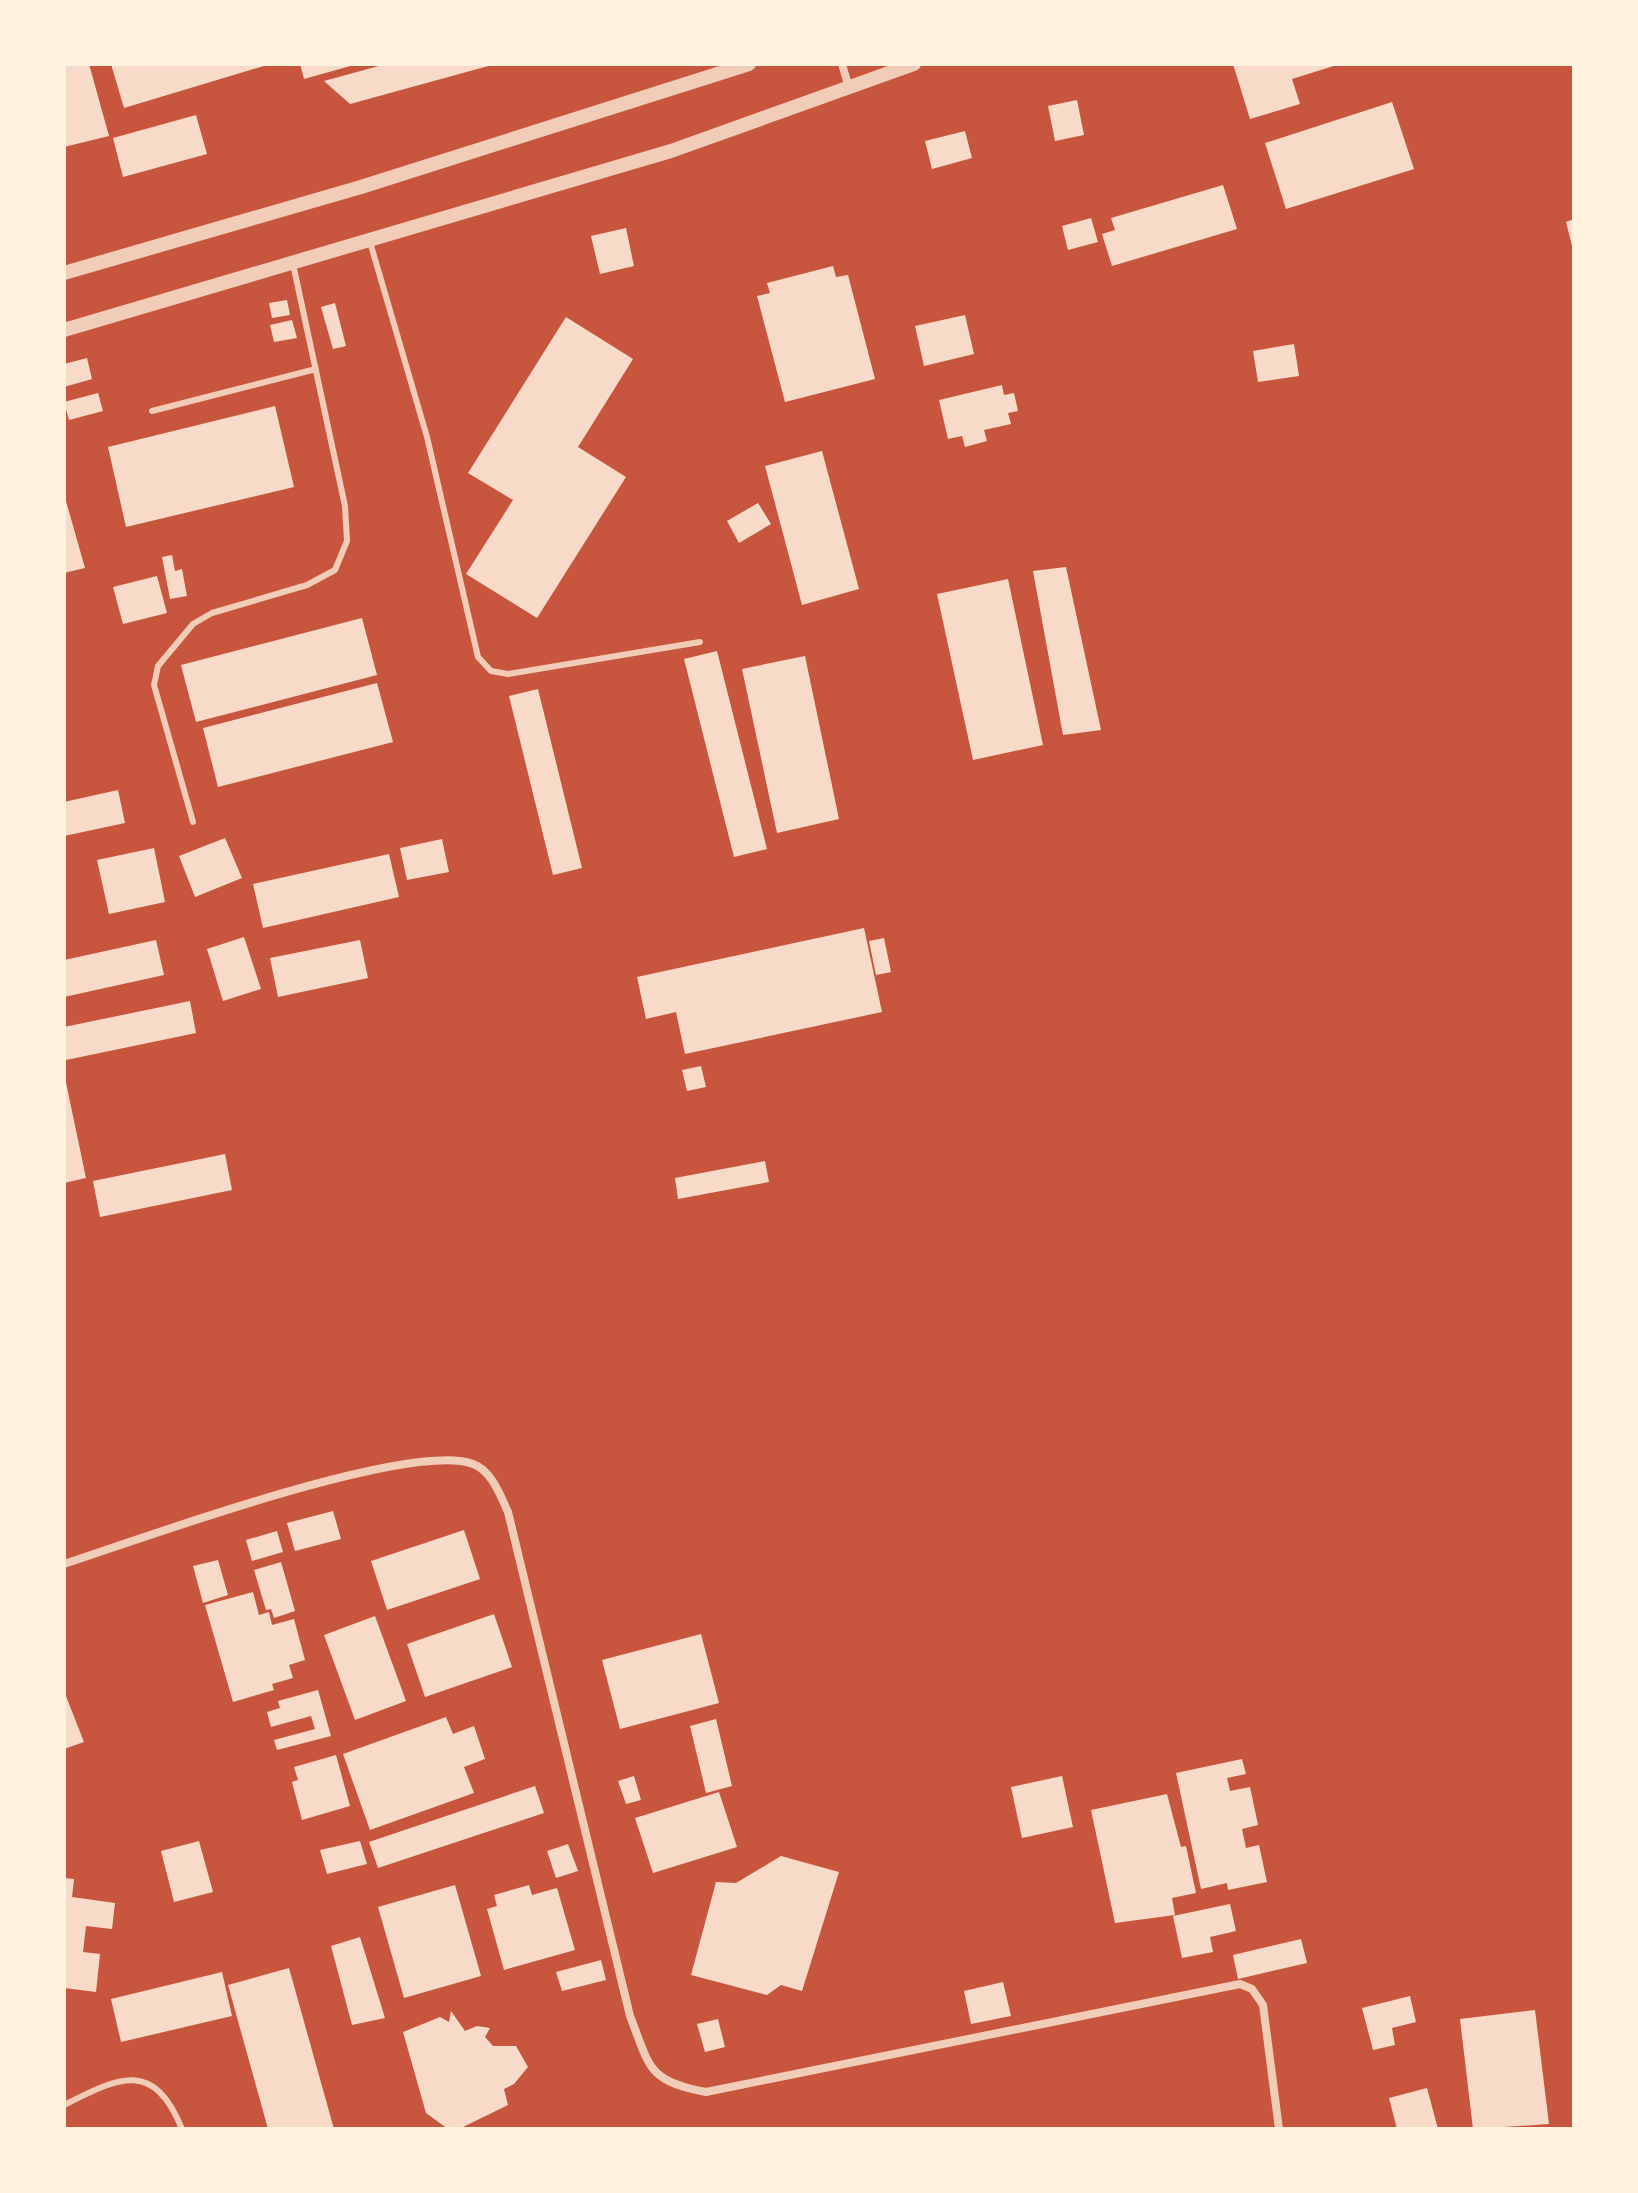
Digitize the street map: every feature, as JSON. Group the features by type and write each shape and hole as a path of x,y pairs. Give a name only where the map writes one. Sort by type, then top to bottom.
{"street":[{"path":"64,273 361,187 749,64"},
{"path":"842,64 849,88"},
{"path":"64,330 671,151 914,64"},
{"path":"64,1564 252,1502 421,1460 473,1464 495,1484 508,1512 630,2016 651,2069 671,2085 706,2092 1240,1984 1252,1989 1263,2005 1279,2129"}],"lane":[{"path":"370,242 427,437 478,657 491,671 508,674 700,642"},
{"path":"193,822 154,685 158,666 193,624 212,613 307,585 335,570 347,541 345,506 293,264"},
{"path":"152,411 316,369"},
{"path":"64,2105 125,2078 146,2082 168,2104 182,2129"}],"building":[{"path":"64,64 89,64 109,136 64,147"},
{"path":"111,64 266,64 267,65 124,108"},
{"path":"300,64 354,64 354,65 304,79"},
{"path":"386,64 492,65 350,104 324,81"},
{"path":"1233,64 1337,65 1292,79 1300,104 1250,119"},
{"path":"1077,100 1084,135 1055,141 1048,106"},
{"path":"1392,102 1414,169 1286,209 1265,143"},
{"path":"196,115 207,154 123,177 113,138"},
{"path":"965,131 972,158 932,169 925,141"},
{"path":"1223,185 1237,229 1112,266 1102,234 1115,230 1111,218"},
{"path":"1091,218 1098,242 1068,250 1062,226"},
{"path":"1574,219 1574,250 1573,250 1566,222"},
{"path":"626,228 634,266 600,274 591,236"},
{"path":"833,266 836,277 848,275 875,379 785,402 757,296 770,293 767,283"},
{"path":"287,300 290,315 272,318 269,303"},
{"path":"335,303 346,346 333,349 321,307"},
{"path":"965,315 974,354 924,366 915,326"},
{"path":"566,317 633,359 578,447 626,477 537,618 466,574 513,500 468,473"},
{"path":"292,320 297,338 274,342 270,325"},
{"path":"1294,344 1299,376 1258,382 1253,351"},
{"path":"87,358 92,379 64,387 64,364"},
{"path":"1002,385 1004,395 1014,393 1018,411 1008,413 1011,424 984,430 987,441 965,447 962,436 948,439 939,400"},
{"path":"98,393 103,411 69,420 64,402"},
{"path":"275,406 294,487 126,527 108,447"},
{"path":"822,451 859,589 802,605 765,466"},
{"path":"64,494 85,568 64,573"},
{"path":"758,503 771,524 739,543 727,521"},
{"path":"172,555 175,571 182,569 187,596 170,599 162,557"},
{"path":"1066,567 1101,730 1063,735 1033,571"},
{"path":"157,576 167,613 123,624 113,587"},
{"path":"1008,579 1043,745 973,760 937,594"},
{"path":"362,618 377,675 196,722 181,665"},
{"path":"717,651 767,849 734,857 684,659"},
{"path":"805,656 839,819 777,833 742,669"},
{"path":"377,683 393,742 218,787 203,728"},
{"path":"538,689 582,868 553,875 509,696"},
{"path":"118,790 125,823 64,836 64,802"},
{"path":"225,838 242,878 195,897 179,856"},
{"path":"442,839 449,872 407,880 400,848"},
{"path":"154,848 165,902 109,914 97,860"},
{"path":"389,854 399,897 263,928 253,884"},
{"path":"864,928 882,1012 685,1054 676,1012 646,1019 637,977"},
{"path":"244,937 261,989 223,1001 207,949"},
{"path":"884,938 891,972 876,975 869,941"},
{"path":"156,940 164,975 64,997 64,960"},
{"path":"360,940 368,978 278,997 270,958"},
{"path":"190,1001 196,1033 66,1060 64,1027"},
{"path":"701,1066 706,1087 687,1091 682,1070"},
{"path":"64,1073 86,1178 64,1183"},
{"path":"225,1154 232,1190 100,1217 93,1181"},
{"path":"765,1161 769,1182 678,1199 675,1178"},
{"path":"333,1511 341,1539 295,1551 287,1523"},
{"path":"464,1530 480,1579 387,1610 371,1561"},
{"path":"277,1531 283,1552 252,1561 246,1540"},
{"path":"218,1560 228,1595 203,1603 193,1566"},
{"path":"281,1562 295,1611 274,1618 271,1609 266,1610 254,1570"},
{"path":"253,1592 259,1615 269,1612 272,1625 294,1619 305,1660 289,1665 293,1678 272,1684 274,1690 233,1702 205,1605"},
{"path":"494,1614 512,1667 425,1697 407,1644"},
{"path":"375,1616 406,1701 355,1720 324,1635"},
{"path":"701,1634 719,1703 620,1729 602,1660"},
{"path":"318,1690 331,1736 277,1750 274,1740 315,1729 311,1716 271,1727 267,1712 280,1708 278,1701"},
{"path":"64,1691 84,1742 64,1749"},
{"path":"446,1717 453,1734 474,1726 485,1759 464,1767 474,1793 370,1830 343,1754"},
{"path":"716,1719 732,1786 706,1793 690,1726"},
{"path":"336,1755 350,1806 302,1820 292,1782 298,1780 294,1767"},
{"path":"1242,1759 1246,1774 1227,1778 1230,1791 1250,1787 1258,1825 1242,1829 1246,1848 1259,1845 1267,1882 1228,1890 1227,1883 1201,1889 1176,1773"},
{"path":"634,1776 641,1800 626,1804 618,1781"},
{"path":"1062,1776 1073,1827 1022,1838 1011,1787"},
{"path":"535,1786 544,1813 378,1868 369,1842"},
{"path":"719,1792 737,1847 653,1873 635,1818"},
{"path":"1167,1794 1181,1847 1186,1846 1196,1893 1172,1898 1175,1915 1115,1923 1091,1810"},
{"path":"199,1841 213,1892 174,1902 161,1851"},
{"path":"360,1841 367,1864 327,1874 320,1850"},
{"path":"568,1844 578,1871 556,1878 547,1851"},
{"path":"781,1856 839,1872 802,1991 781,1985 767,1995 691,1975 716,1882 736,1883"},
{"path":"64,1878 74,1879 72,1897 115,1903 112,1929 86,1926 83,1952 100,1954 96,1992 64,1988"},
{"path":"455,1885 481,1976 404,1998 378,1907"},
{"path":"529,1885 532,1895 557,1888 575,1950 504,1970 487,1909 497,1906 494,1895"},
{"path":"1230,1904 1236,1931 1210,1937 1213,1952 1182,1958 1173,1916"},
{"path":"360,1937 385,2018 352,2025 331,1946"},
{"path":"1301,1939 1307,1963 1238,1979 1233,1955"},
{"path":"601,1960 606,1980 562,1991 556,1972"},
{"path":"289,1968 334,2129 268,2129 228,1985"},
{"path":"222,1972 232,2016 121,2042 111,1999"},
{"path":"1003,1982 1011,2016 971,2024 964,1991"},
{"path":"1410,1996 1416,2022 1392,2028 1395,2045 1373,2050 1362,2008"},
{"path":"1535,2010 1549,2124 1473,2129 1460,2019"},
{"path":"451,2011 465,2031 477,2026 490,2028 485,2037 493,2046 516,2046 528,2067 514,2084 504,2089 508,2105 459,2129 448,2129 426,2113 403,2032 440,2017 449,2022"},
{"path":"718,2019 725,2047 705,2052 697,2024"},
{"path":"1427,2088 1438,2129 1397,2129 1389,2098"}]}
